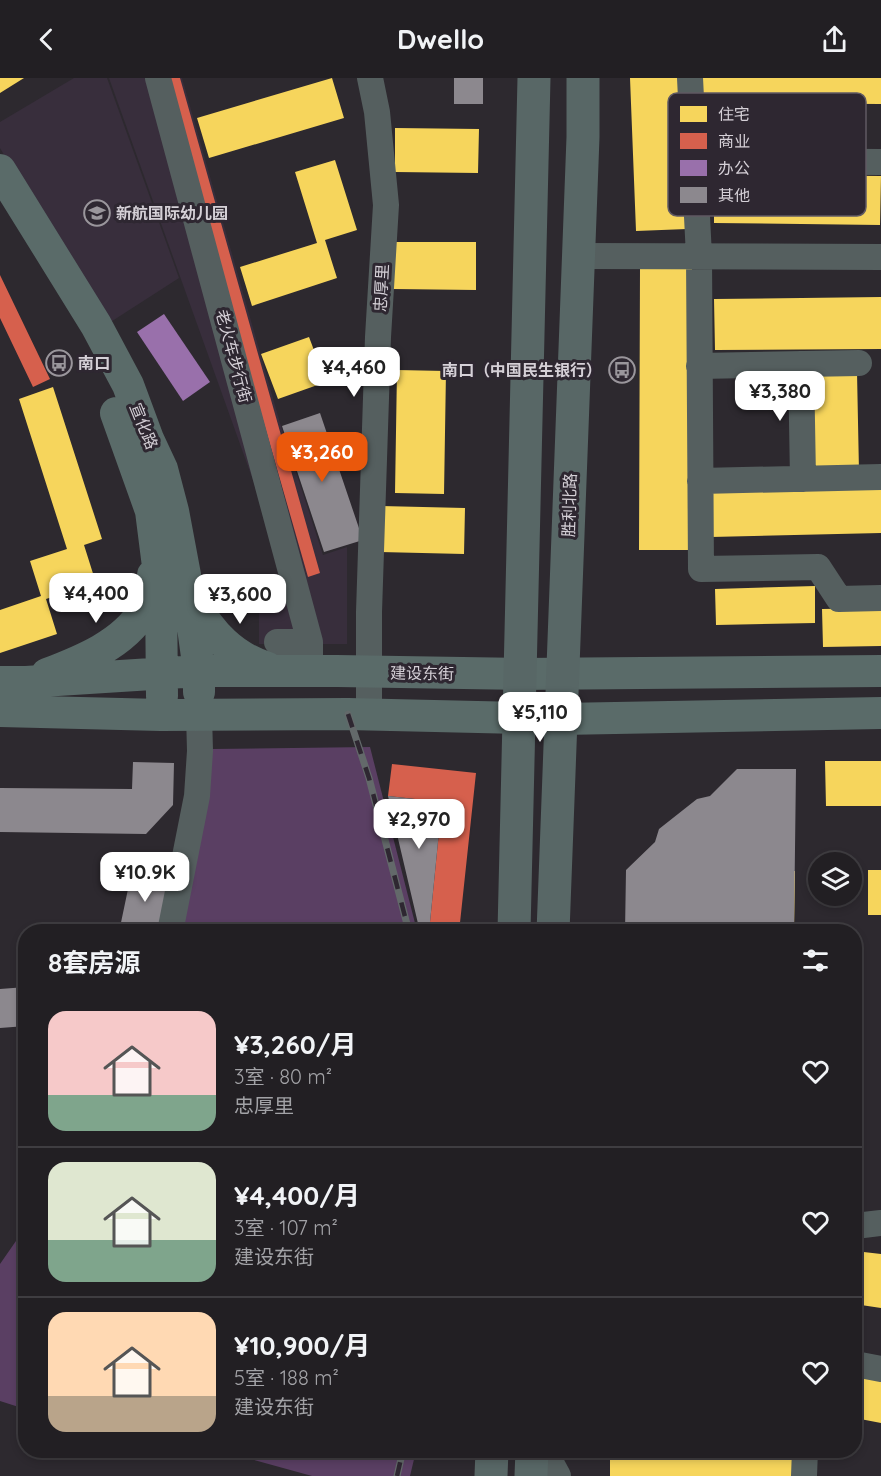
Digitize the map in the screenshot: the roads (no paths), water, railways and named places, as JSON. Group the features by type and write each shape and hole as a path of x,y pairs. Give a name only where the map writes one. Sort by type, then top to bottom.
{"highway":[{"path":"514,924 534,78"},
{"name":"胜利北路","path":"553,924 583,78"},
{"path":"491,1476 492,1458"},
{"path":"531,1476 532,1458"}],"main road":[{"name":"宣化路","path":"0,170 96,325 128,385 162,470 173,511 189,595 199,671 199,714"},
{"name":"宣化路","path":"0,206 77,333 110,393 151,511 161,590 161,715"},
{"path":"13,682 69,666 111,644 132,626 144,610 151,591 156,554"},
{"path":"189,595 205,623 238,655 261,665 294,656"},
{"name":"建设东街","path":"13,682 162,675 294,656 369,672 563,674 881,671"},
{"path":"0,711 561,719 881,713"}],"street":[{"name":"老火车步行街","path":"158,78 182,162 294,656"},
{"name":"忠厚里","path":"369,716 369,612 377,361 386,205 377,112 370,78"},
{"path":"690,78 691,93"},
{"path":"866,162 881,162"},
{"path":"697,216 701,569 818,567 838,599 881,598"},
{"path":"578,255 881,257"},
{"path":"699,366 859,363"},
{"path":"801,364 803,478"},
{"path":"700,481 881,477"},
{"path":"172,924 197,796 200,751 199,714"},
{"path":"862,1225 881,1222"},
{"path":"862,1365 881,1369"},
{"path":"548,1458 558,1476"},
{"path":"804,1476 805,1458"}],"railway":[{"path":"348,714 369,778 407,924"},
{"path":"397,1476 401,1458"}],"place":[{"name":"新航国际幼儿园","path":"97,213"},
{"name":"南口","path":"59,363"},
{"name":"南口（中国民生银行）","path":"622,370"}]}
